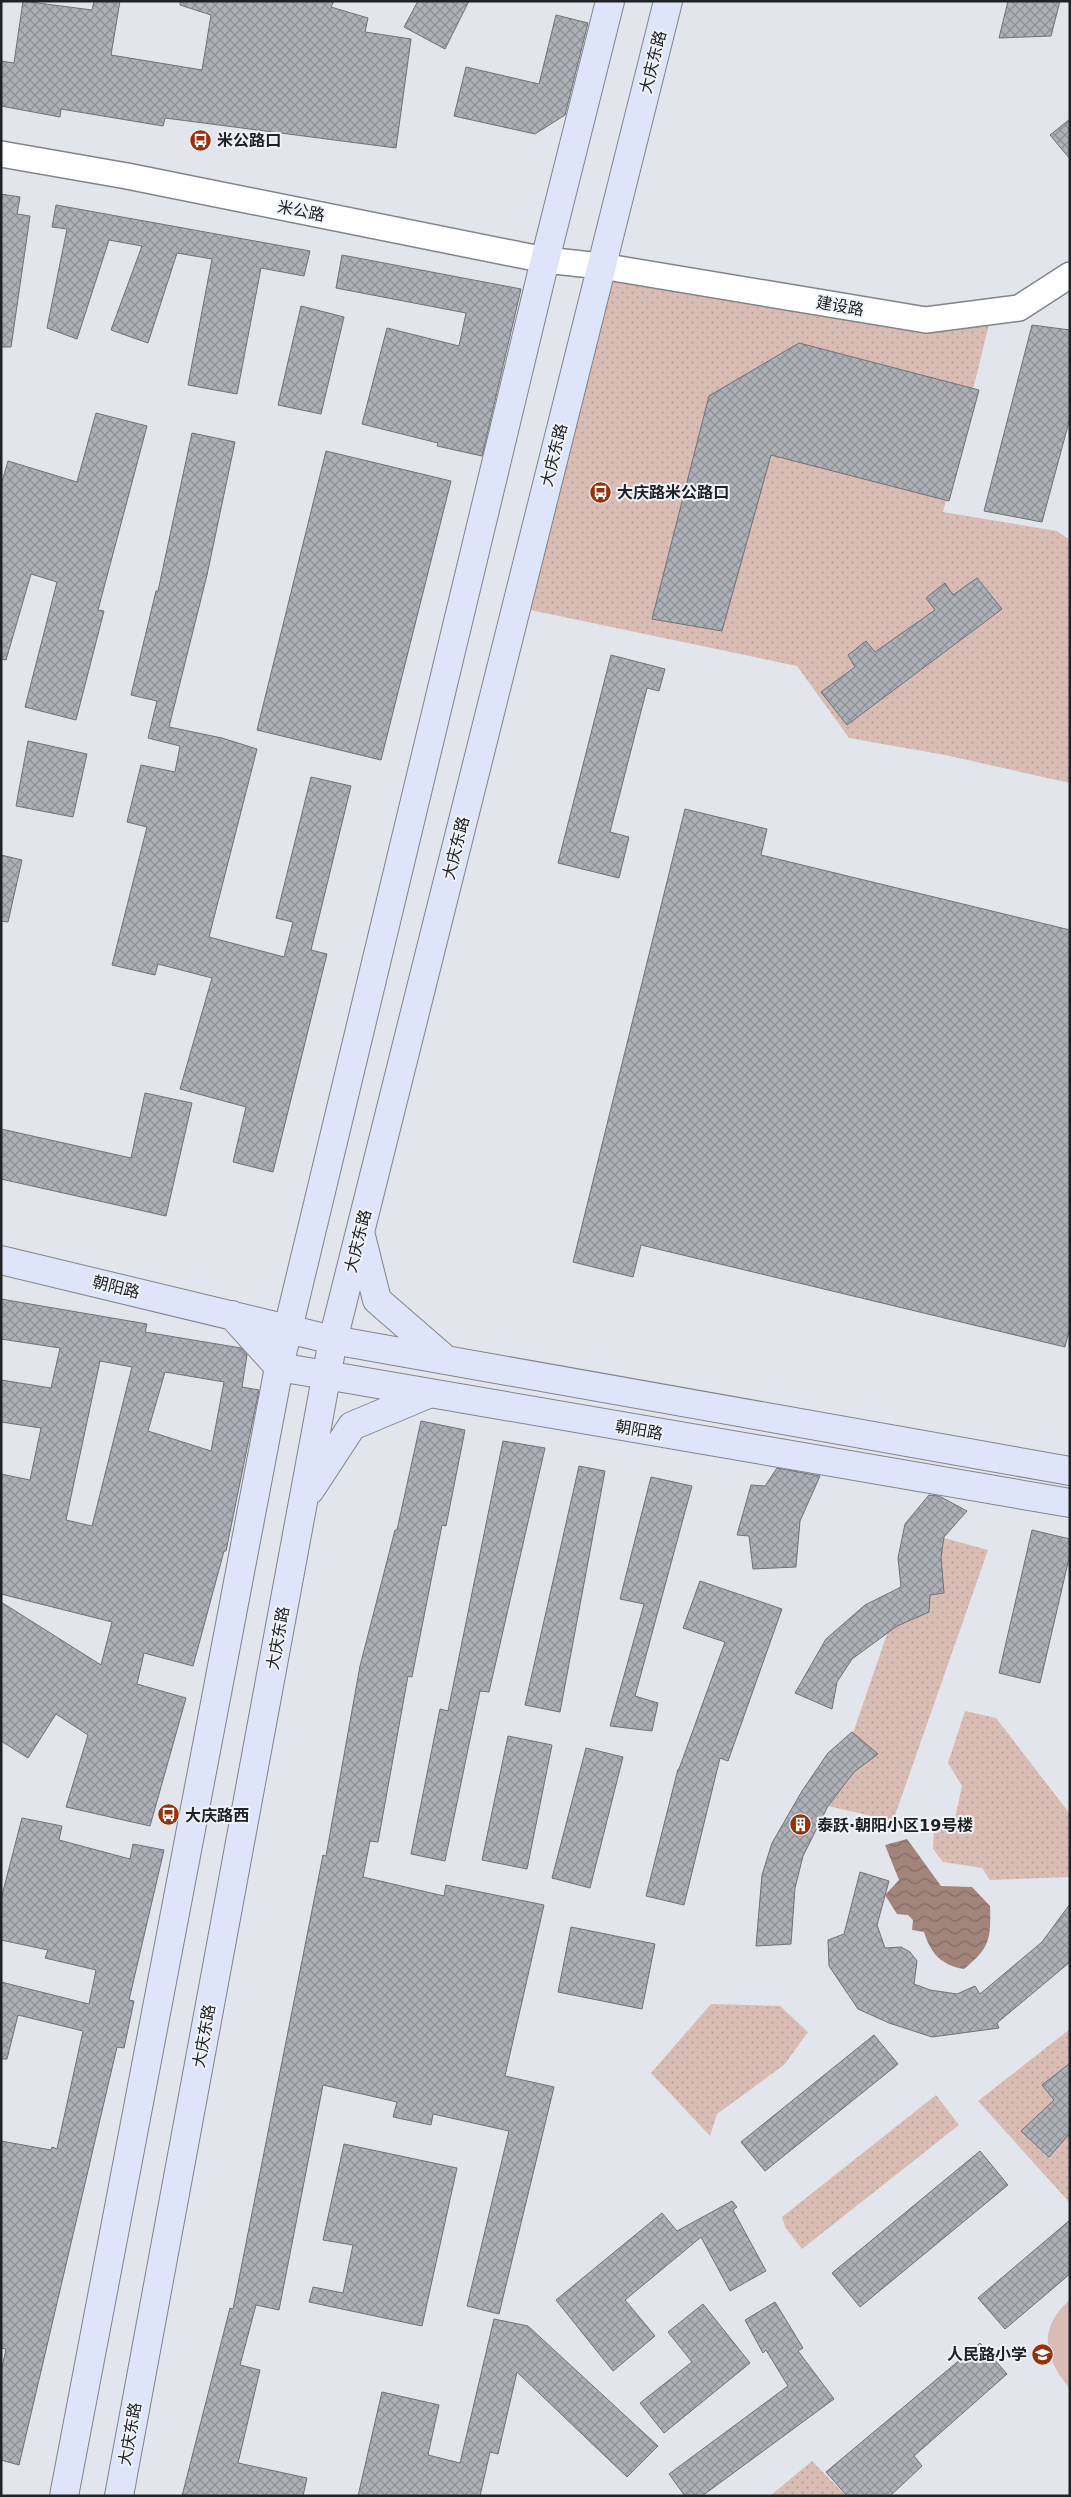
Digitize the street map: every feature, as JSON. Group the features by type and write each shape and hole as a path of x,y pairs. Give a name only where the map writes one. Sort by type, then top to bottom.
{"main road":[{"path":"64,2496 279,1367 545,260 610,1"},
{"name":"大庆东路","path":"119,2496 333,1340 668,1"},
{"path":"360,1233 377,1300 445,1359"},
{"name":"朝阳路","path":"1,1260 333,1340 1070,1471"},
{"path":"232,1315 279,1367"},
{"name":"朝阳路","path":"279,1367 326,1377 1070,1503"},
{"path":"303,1499 352,1426 428,1394"}],"street":[{"name":"米公路","path":"1,154 127,176 545,260 601,266"},
{"name":"建设路","path":"601,266 926,320 1019,308 1070,275"}],"shaded area":[{"path":"601,266 926,320 992,312 943,512 1057,531 1070,540 1070,783 945,755 849,738 797,666 516,607"},
{"path":"922,1532 988,1550 893,1821 828,1806"},
{"path":"965,1711 996,1718 1070,1814 1070,1877 990,1880 982,1868 943,1862 933,1849 934,1829 955,1818 962,1786 948,1763"},
{"path":"711,2004 780,2006 808,2032 784,2065 717,2114 710,2136 651,2073"},
{"path":"1070,2029 1070,2203 978,2101"},
{"path":"936,2095 959,2125 802,2249 785,2227 782,2217"},
{"path":"1070,2300 1070,2389 1054,2366 1048,2343 1052,2321"},
{"path":"812,2461 846,2496 770,2496"}],"water":[{"path":"907,1839 941,1886 972,1887 990,1906 990,1927 987,1942 979,1955 964,1969 949,1965 938,1957 930,1946 924,1932 912,1930 913,1920 908,1915 897,1914 885,1895 899,1880 885,1845"}],"building":[{"path":"23,1 92,10 94,1 120,1 111,55 202,70 211,15 180,5 180,1 334,1 331,7 368,18 365,32 411,39 396,148 165,118 163,126 61,109 60,117 1,106 1,61 14,63"},
{"path":"418,1 469,1 445,49 404,27"},
{"path":"1008,1 1060,1 1051,36 999,38"},
{"path":"556,15 588,23 565,115 535,134 454,116 466,67 539,84"},
{"path":"1070,119 1070,159 1050,135"},
{"path":"1,194 20,197 17,214 30,216 11,347 1,347"},
{"path":"56,205 310,251 304,276 261,268 237,394 188,385 212,259 177,253 148,343 111,330 142,246 109,240 77,339 47,328 67,229 52,227"},
{"path":"342,255 521,289 482,456 437,446 438,443 362,424 387,328 459,346 466,313 336,288"},
{"path":"301,306 344,317 321,414 278,405"},
{"path":"1032,325 1070,330 1070,418 1042,522 984,511"},
{"path":"799,343 979,390 949,501 771,455 722,631 652,619 709,396"},
{"path":"96,413 147,426 98,610 104,611 76,720 25,707 57,582 31,574 6,660 1,659 1,485 8,461 77,482"},
{"path":"192,433 235,442 207,575 169,727 222,738 257,749 209,937 284,957 293,922 276,918 311,777 351,786 311,950 327,954 273,1172 233,1162 246,1107 180,1089 212,978 158,964 155,975 112,965 147,827 127,822 141,765 175,772 180,746 148,738 157,701 131,695 156,591 158,591"},
{"path":"326,451 451,481 381,760 257,730"},
{"path":"977,578 1002,609 847,725 821,692 855,667 848,655 866,641 875,652 935,610 926,598 945,583 953,595"},
{"path":"611,655 665,669 659,691 647,688 610,832 629,837 619,878 558,863"},
{"path":"28,741 87,754 73,817 16,806"},
{"path":"685,809 767,829 761,855 1070,930 1070,1327 1065,1347 641,1245 633,1277 573,1262"},
{"path":"1,855 22,860 8,922 1,921"},
{"path":"145,1093 192,1103 166,1216 1,1179 1,1129 131,1158"},
{"path":"1,1299 147,1324 145,1332 241,1348 247,1355 242,1387 259,1390 226,1551 224,1551 193,1666 144,1653 137,1684 186,1698 150,1826 66,1807 88,1735 56,1714 28,1758 1,1741 1,1602 101,1665 112,1622 1,1594 1,1474 30,1480 41,1428 1,1422 1,1380 51,1388 60,1348 1,1339","holes":["100,1361 132,1367 92,1526 66,1520","165,1372 224,1382 211,1451 148,1431"]},
{"path":"421,1421 465,1430 446,1526 442,1525 412,1677 408,1676 378,1842 370,1841 363,1877 444,1896 446,1885 544,1905 505,2076 554,2087 499,2314 467,2306 509,2131 433,2114 431,2125 393,2117 397,2102 323,2085 279,2310 256,2305 240,2365 260,2370 238,2463 307,2478 303,2496 182,2496 230,2308 233,2309 323,1855 326,1856 360,1666 395,1530 397,1530"},
{"path":"503,1441 545,1448 489,1692 480,1691 445,1861 411,1854 440,1709 448,1711"},
{"path":"579,1466 605,1471 560,1712 525,1705"},
{"path":"777,1468 820,1476 800,1521 796,1567 753,1569 749,1536 737,1535 751,1485 765,1486"},
{"path":"651,1477 692,1486 635,1696 658,1703 652,1731 610,1726 644,1604 620,1599"},
{"path":"929,1495 939,1496 967,1511 944,1537 941,1557 944,1593 930,1595 929,1612 897,1626 852,1659 837,1682 832,1709 795,1693 826,1639 865,1605 901,1587 898,1558 905,1524"},
{"path":"1032,1530 1070,1539 1070,1554 1040,1683 999,1673"},
{"path":"700,1581 782,1609 728,1761 720,1758 684,1905 646,1896 678,1769 725,1642 683,1628"},
{"name":"泰跃·朝阳小区19号楼","path":"852,1732 878,1754 854,1772 828,1806 803,1856 795,1888 791,1944 756,1946 762,1875 772,1843 802,1791 828,1753"},
{"path":"508,1736 552,1745 527,1869 482,1860"},
{"path":"586,1748 623,1757 590,1888 552,1878"},
{"path":"22,1818 62,1826 59,1840 130,1859 133,1844 164,1850 129,2000 134,2001 124,2048 117,2047 19,2465 1,2460 1,2372 6,2349 1,2348 1,2141 51,2150 52,2147 57,2149 83,2031 18,2015 7,2059 1,2059 1,1982 89,2004 96,1970 45,1958 48,1950 1,1940 1,1899"},
{"path":"860,1872 889,1881 877,1925 885,1948 901,1947 910,1952 917,1961 914,1984 930,1990 957,1994 975,1986 980,1994 1042,1942 1070,1904 1070,1962 997,2023 999,2028 932,2037 889,2023 858,2009 829,1966 828,1940 844,1934"},
{"path":"571,1927 655,1944 642,2009 558,1992"},
{"path":"874,2035 898,2064 765,2171 741,2142"},
{"path":"1070,2063 1070,2133 1049,2157 1021,2131 1054,2100 1042,2085"},
{"path":"344,2144 457,2168 422,2326 309,2302 313,2287 343,2293 353,2245 323,2240"},
{"path":"980,2151 1008,2185 860,2307 832,2273"},
{"path":"732,2201 737,2207 733,2210 766,2271 730,2291 701,2237 625,2300 655,2336 613,2371 556,2300 662,2213 677,2231"},
{"path":"1070,2220 1070,2274 1005,2329 978,2298"},
{"path":"775,2302 803,2348 798,2351 834,2399 702,2496 685,2496 669,2474 788,2386 766,2350 763,2353 745,2320"},
{"path":"703,2304 750,2363 664,2433 640,2403 692,2362 668,2332"},
{"path":"494,2319 528,2326 658,2446 627,2477 517,2372 498,2454 490,2452 480,2496 358,2496 382,2392 439,2405 428,2455 460,2463"},
{"path":"980,2343 1007,2374 914,2456 922,2466 890,2496 847,2496 826,2472"}],"place":[{"name":"米公路口","path":"201,140"},
{"name":"大庆路米公路口","path":"601,492"},
{"name":"大庆路西","path":"169,1815"},
{"name":"泰跃·朝阳小区19号楼","path":"801,1825"},
{"name":"人民路小学","path":"1043,2354"}]}
